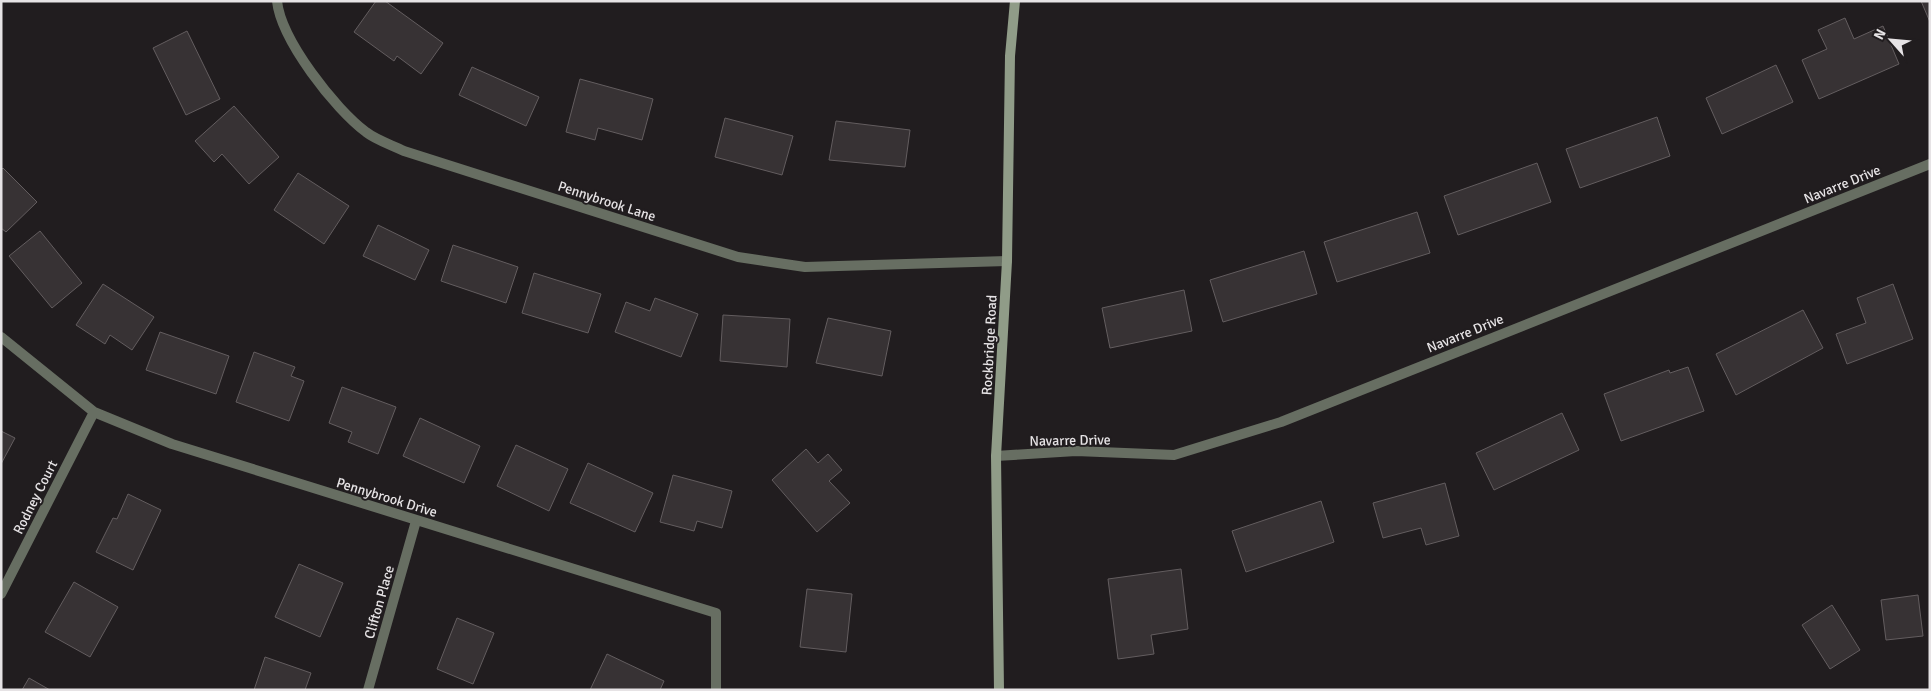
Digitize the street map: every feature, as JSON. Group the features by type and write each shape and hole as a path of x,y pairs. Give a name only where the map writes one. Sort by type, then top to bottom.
{"main road":[{"name":"Rockbridge Road","path":"999,690 996,456 1008,261 1010,56 1015,1"}],"street":[{"name":"Pennybrook Lane","path":"277,1 278,16 317,82 366,132 404,151 738,257 805,266 1008,261"},
{"name":"Navarre Drive","path":"996,456 1076,451 1174,455 1281,422 1930,164"},
{"name":"Pennybrook Drive","path":"1,337 94,412 172,444 716,613 716,690"},
{"name":"Rodney Court","path":"1,594 94,412"},
{"name":"Clifton Place","path":"368,690 416,521"}],"building":[{"path":"376,1 385,1 443,43 421,74 397,56 394,61 354,32"},
{"path":"1921,1 1930,1 1930,22"},
{"path":"1845,18 1854,39 1883,26 1899,64 1819,99 1802,60 1827,49 1818,30"},
{"path":"187,31 220,99 186,115 153,48"},
{"path":"1776,65 1793,102 1722,134 1706,98"},
{"path":"472,67 539,97 526,126 459,95"},
{"path":"580,79 653,99 642,140 598,128 595,140 566,132"},
{"path":"234,106 279,157 249,184 222,154 214,162 195,141"},
{"path":"1657,117 1670,156 1580,188 1566,149"},
{"path":"725,118 793,136 782,175 715,157"},
{"path":"836,121 910,130 905,167 829,160"},
{"path":"1537,163 1551,202 1458,235 1444,196"},
{"path":"3,168 37,202 6,232 1,228 1,170"},
{"path":"298,173 349,206 324,244 274,210"},
{"path":"1417,212 1430,253 1337,282 1324,242"},
{"path":"378,225 429,250 415,280 363,256"},
{"path":"40,231 82,283 52,308 9,256"},
{"path":"453,245 518,267 506,303 441,281"},
{"path":"1304,251 1317,294 1223,322 1210,280"},
{"path":"534,273 601,294 588,333 522,313"},
{"path":"103,284 154,317 132,350 110,335 105,344 76,325"},
{"path":"1893,284 1913,339 1847,364 1836,334 1866,323 1857,298"},
{"path":"1184,290 1192,331 1110,348 1102,308"},
{"path":"655,298 698,314 681,357 615,332 626,302 650,311"},
{"path":"1803,310 1823,348 1736,395 1716,354"},
{"path":"723,315 790,319 787,367 720,361"},
{"path":"828,318 891,331 882,376 816,363"},
{"path":"160,332 229,356 216,394 146,370"},
{"path":"254,352 295,367 291,376 304,381 289,421 236,402"},
{"path":"1688,367 1704,411 1621,441 1604,394 1669,370 1670,373"},
{"path":"342,387 396,407 378,454 348,442 352,432 329,423"},
{"path":"1562,413 1579,450 1494,490 1476,453"},
{"path":"420,418 480,446 464,483 403,456"},
{"path":"1,431 15,438 1,464"},
{"path":"516,445 568,469 549,511 497,486"},
{"path":"806,449 818,463 828,454 842,470 829,481 850,503 817,532 772,480"},
{"path":"588,463 653,493 635,532 570,503"},
{"path":"673,475 732,491 722,528 697,521 694,531 660,522"},
{"path":"1445,483 1459,536 1426,545 1421,528 1383,538 1373,503"},
{"path":"128,494 161,510 133,570 96,552 113,518 117,519"},
{"path":"1321,501 1334,542 1246,572 1232,531"},
{"path":"299,564 343,583 320,637 275,617"},
{"path":"1181,569 1188,629 1151,635 1154,654 1118,659 1108,579"},
{"path":"74,582 118,607 90,657 45,632"},
{"path":"807,589 852,594 846,652 800,647"},
{"path":"1918,595 1923,636 1886,640 1881,600"},
{"path":"1832,605 1860,650 1830,669 1802,625"},
{"path":"457,618 494,633 473,684 437,669"},
{"path":"607,654 664,681 660,690 590,690"},
{"path":"265,657 311,673 305,690 254,690"},
{"path":"29,678 50,690 22,690"}]}
